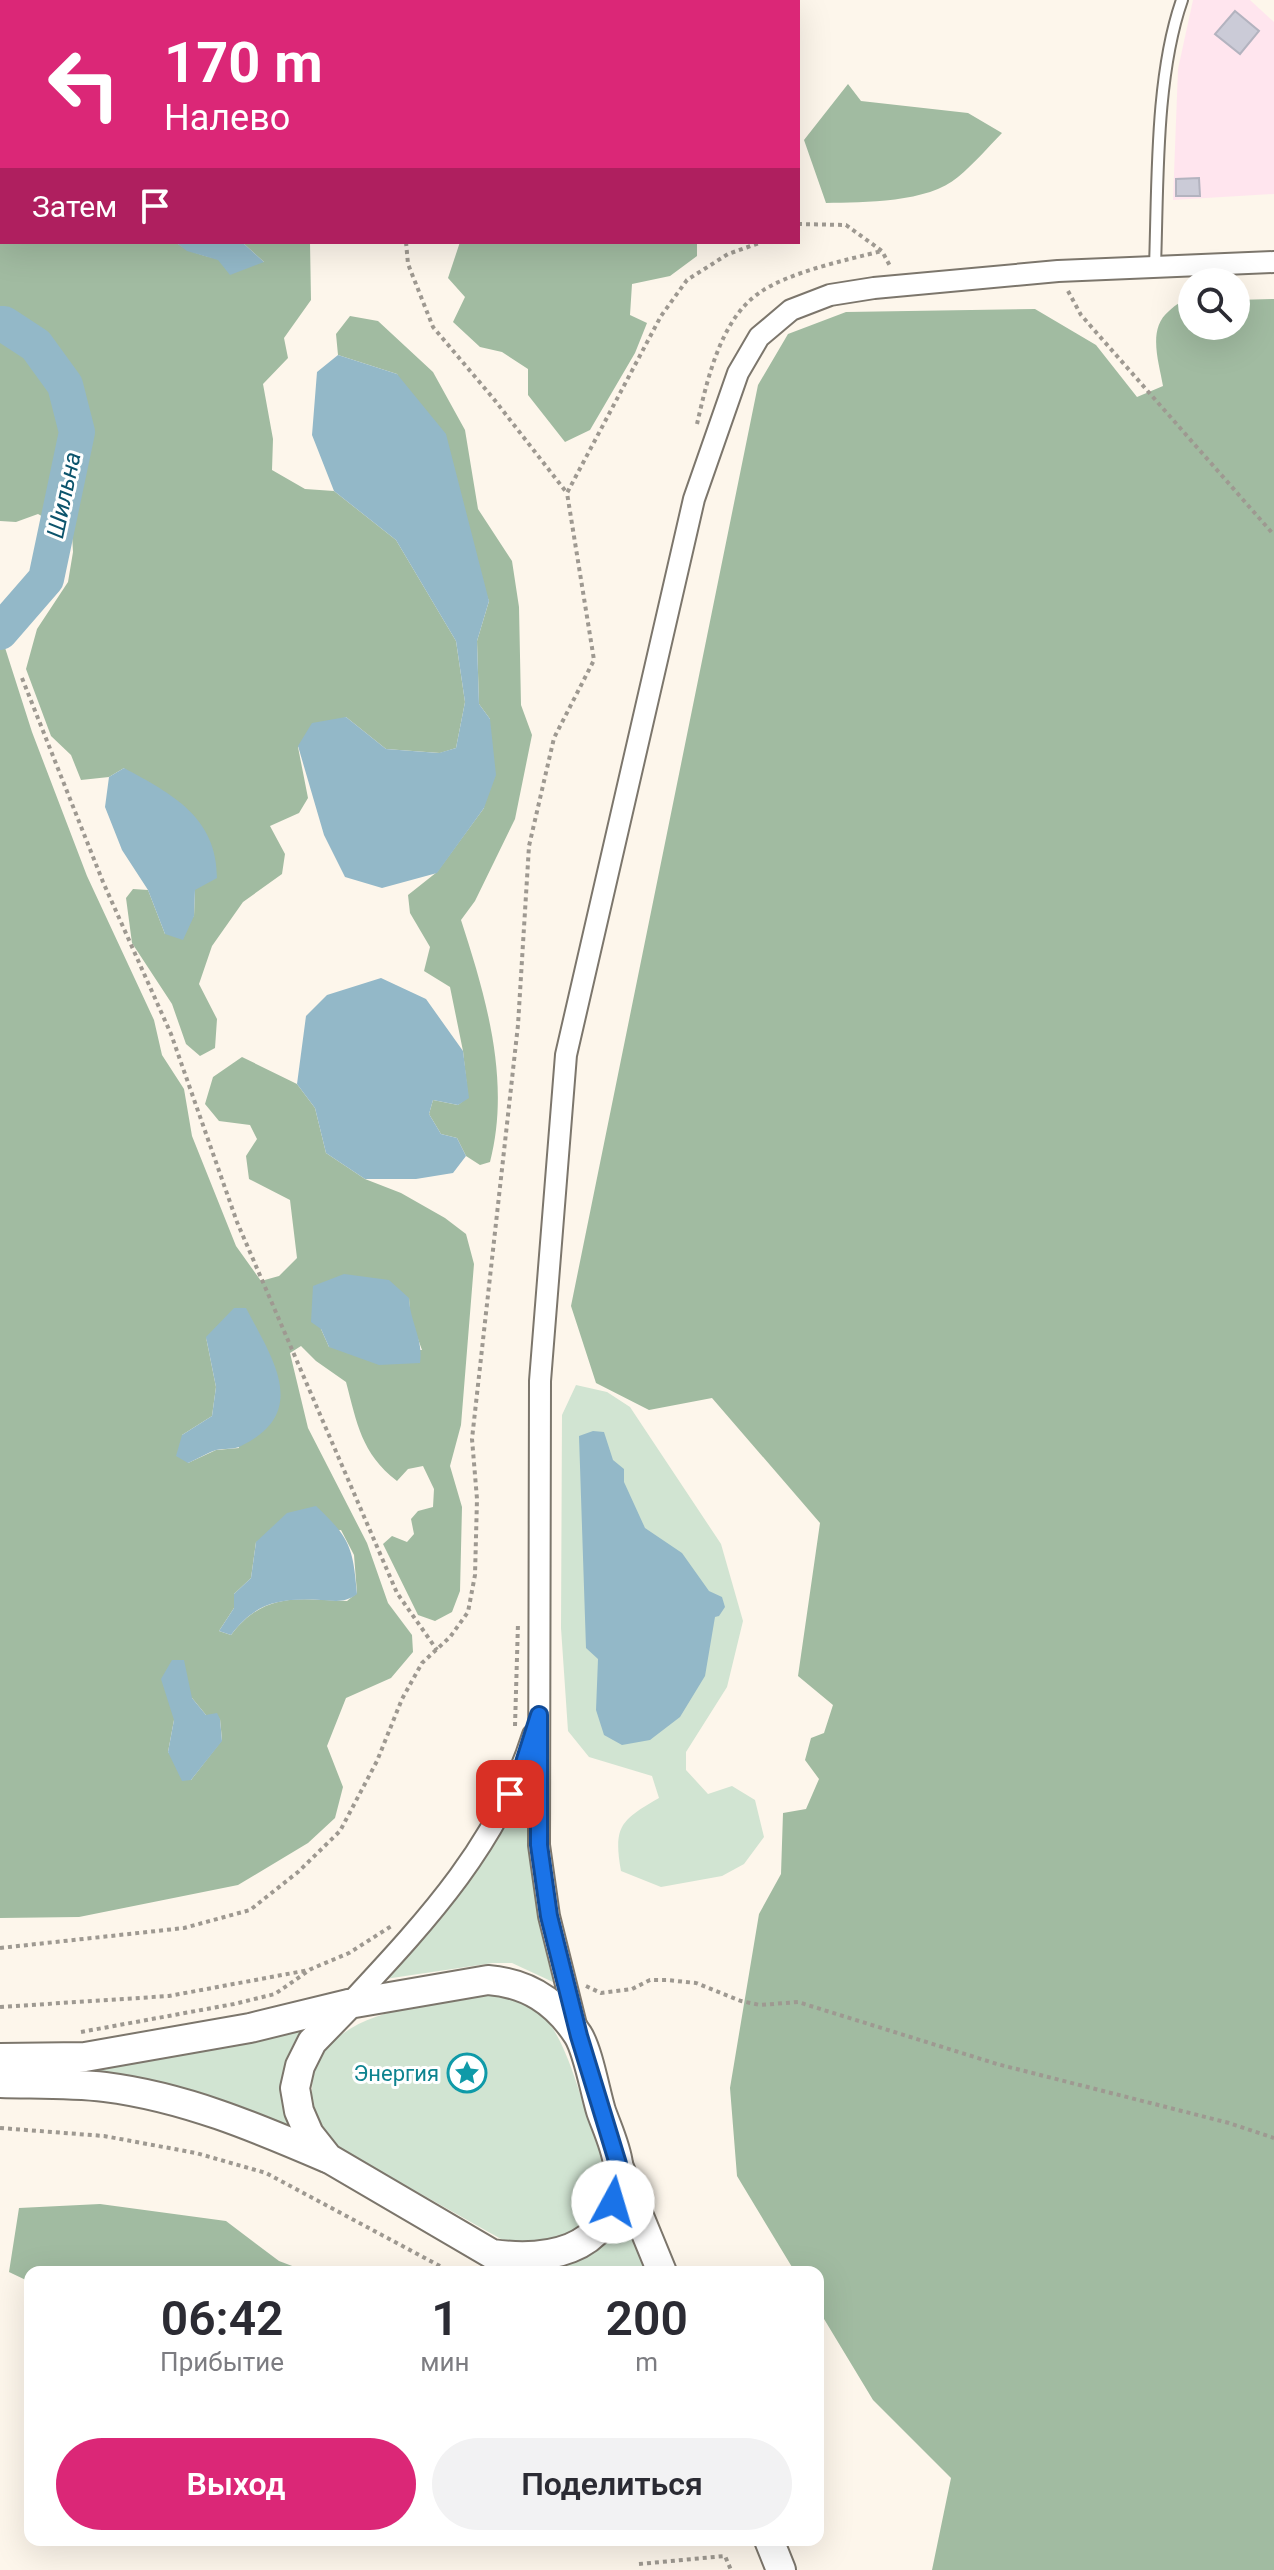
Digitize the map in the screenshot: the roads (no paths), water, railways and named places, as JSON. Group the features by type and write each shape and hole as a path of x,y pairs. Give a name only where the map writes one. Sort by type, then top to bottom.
{"street":[{"path":"660,2266 618,2164 579,2036 549,1916 539,1845 540,1381 566,1055 694,499 738,373 759,337 791,310 830,295 900,286 1058,271 1274,262"},
{"path":"328,2158 309,2134 299,2111 295,2088 300,2066 312,2042 415,1932 470,1863 498,1820 522,1769 539,1715"},
{"path":"0,2058 85,2057 250,2028 349,2004 488,1980 511,1982 530,1989 549,2002 579,2036"},
{"path":"0,2083 103,2087 162,2097 224,2115 328,2158 509,2266"},
{"path":"492,2254 543,2257 566,2251 587,2240 603,2223 613,2202 618,2164"},
{"path":"771,2546 781,2570"}],"lane":[{"path":"1155,266 1159,149 1171,31 1182,0"}],"water":[{"path":"178,244 244,244 264,262 230,275 218,260 187,251"},
{"path":"338,355 397,374 446,434 489,601 477,641 479,704 490,719 496,775 484,808 437,873 382,888 345,877 324,835 298,746 312,723 346,717 386,749 439,753 456,748 465,702 456,641 396,540 334,491 312,435 317,372"},
{"path":"124,768 175,798 200,823 209,839 217,878 195,890 194,916 183,940 165,934 148,890 122,850 105,807 109,777"},
{"path":"381,978 426,999 463,1051 469,1098 458,1105 433,1100 429,1114 441,1134 457,1138 466,1156 453,1173 416,1179 365,1179 326,1153 315,1108 297,1084 306,1016 327,995"},
{"path":"344,1274 389,1280 409,1298 420,1347 420,1363 379,1365 329,1347 321,1329 311,1322 313,1286"},
{"path":"234,1308 246,1308 266,1346 280,1383 280,1401 275,1417 262,1432 238,1447 216,1450 188,1463 176,1456 182,1435 212,1416 216,1387 206,1337"},
{"path":"593,1431 604,1432 613,1460 624,1469 624,1482 645,1528 682,1553 709,1591 722,1597 725,1607 715,1617 705,1676 680,1717 650,1740 622,1745 604,1735 596,1710 598,1659 586,1648 579,1436"},
{"path":"316,1506 348,1544 357,1594 340,1601 281,1601 250,1615 231,1635 219,1631 234,1608 234,1594 251,1578 256,1542 287,1513"},
{"path":"172,1660 184,1660 192,1698 206,1715 217,1713 220,1719 222,1741 191,1780 182,1781 168,1752 174,1720 161,1679"}],"waterway":[{"name":"Шильна","path":"0,324 36,345 65,385 77,432 46,579 0,632"}],"place":[{"name":"Энергия","path":"467,2073"}]}
